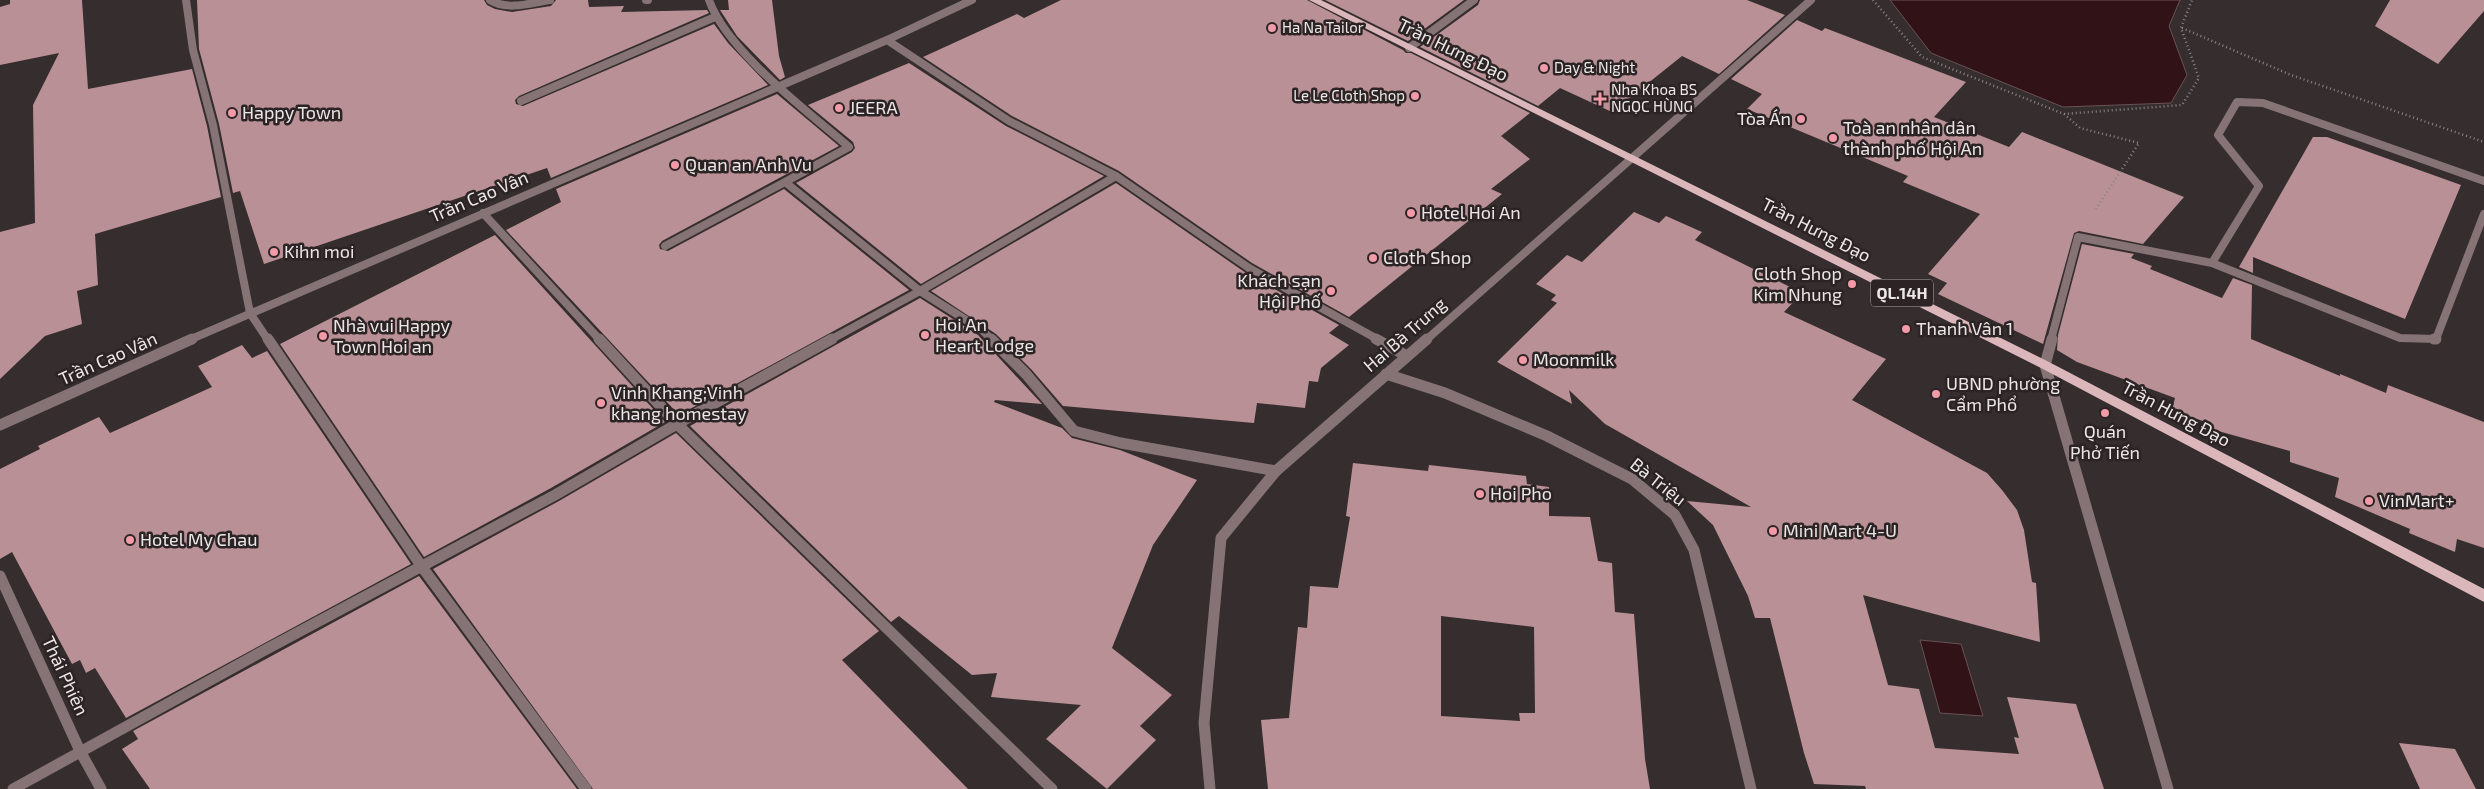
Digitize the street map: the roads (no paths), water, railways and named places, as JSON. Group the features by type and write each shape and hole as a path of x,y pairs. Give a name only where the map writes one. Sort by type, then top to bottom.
{"main road":[{"name":"Trần Hưng Đạo","path":"1314,0 1634,158 2045,365 2484,596"}],"street":[{"path":"186,0 193,50 213,125 250,313 422,567 586,789"},
{"path":"490,0 495,4 508,6 550,0"},
{"path":"665,246 849,147 778,85 729,36 715,18 708,0"},
{"name":"Trần Cao Vân","path":"0,425 250,313 886,40 972,0"},
{"path":"1409,48 1474,0"},
{"name":"Hai Bà Trưng","path":"1210,789 1204,723 1221,538 1276,471 1634,158 1811,0"},
{"path":"521,101 715,18"},
{"path":"886,40 1009,121 1116,176 1249,268 1407,356"},
{"path":"2212,263 2259,186 2218,135 2237,102 2264,103 2484,181"},
{"path":"13,789 555,494 677,424 920,291 1116,176"},
{"path":"785,182 920,291 982,330 1026,374 1074,430 1121,443 1276,471"},
{"path":"483,214 677,424 1052,789"},
{"path":"2168,789 2081,483 2045,365 2078,237 2212,263 2400,338 2436,339 2484,214"},
{"name":"Bà Triệu","path":"1386,374 1445,393 1547,436 1632,479 1675,515 1694,550 1751,789"},
{"name":"Thái Phiên","path":"0,576 80,751 101,789"}],"place":[{"name":"Ha Na Tailor","path":"1272,28"},
{"name":"Day & Night","path":"1544,68"},
{"name":"Le Le Cloth Shop","path":"1415,96"},
{"name":"Nha Khoa BS NGỌC HÙNG","path":"1600,99"},
{"name":"JEERA","path":"839,108"},
{"name":"Happy Town","path":"232,113"},
{"name":"Tòa Án","path":"1801,119"},
{"name":"Toà an nhân dân thành phố Hội An","path":"1833,138"},
{"name":"Quan an Anh Vu","path":"675,165"},
{"name":"Hotel Hoi An","path":"1411,213"},
{"name":"Kihn moi","path":"274,252"},
{"name":"Cloth Shop","path":"1373,258"},
{"name":"Cloth Shop Kim Nhung","path":"1852,284"},
{"name":"Khách sạn Hội Phố","path":"1331,291"},
{"name":"Thanh Vân 1","path":"1906,329"},
{"name":"Hoi An Heart Lodge","path":"925,335"},
{"name":"Nhà vui Happy Town Hoi an","path":"323,336"},
{"name":"Moonmilk","path":"1523,360"},
{"name":"UBND phường Cẩm Phổ","path":"1936,394"},
{"name":"Vinh Khang;Vinh khang homestay","path":"601,403"},
{"name":"Quán Phở Tiến","path":"2105,413"},
{"name":"Hoi Pho","path":"1480,494"},
{"name":"VinMart+","path":"2369,501"},
{"name":"Mini Mart 4-U","path":"1773,531"},
{"name":"Hotel My Chau","path":"130,540"}]}
